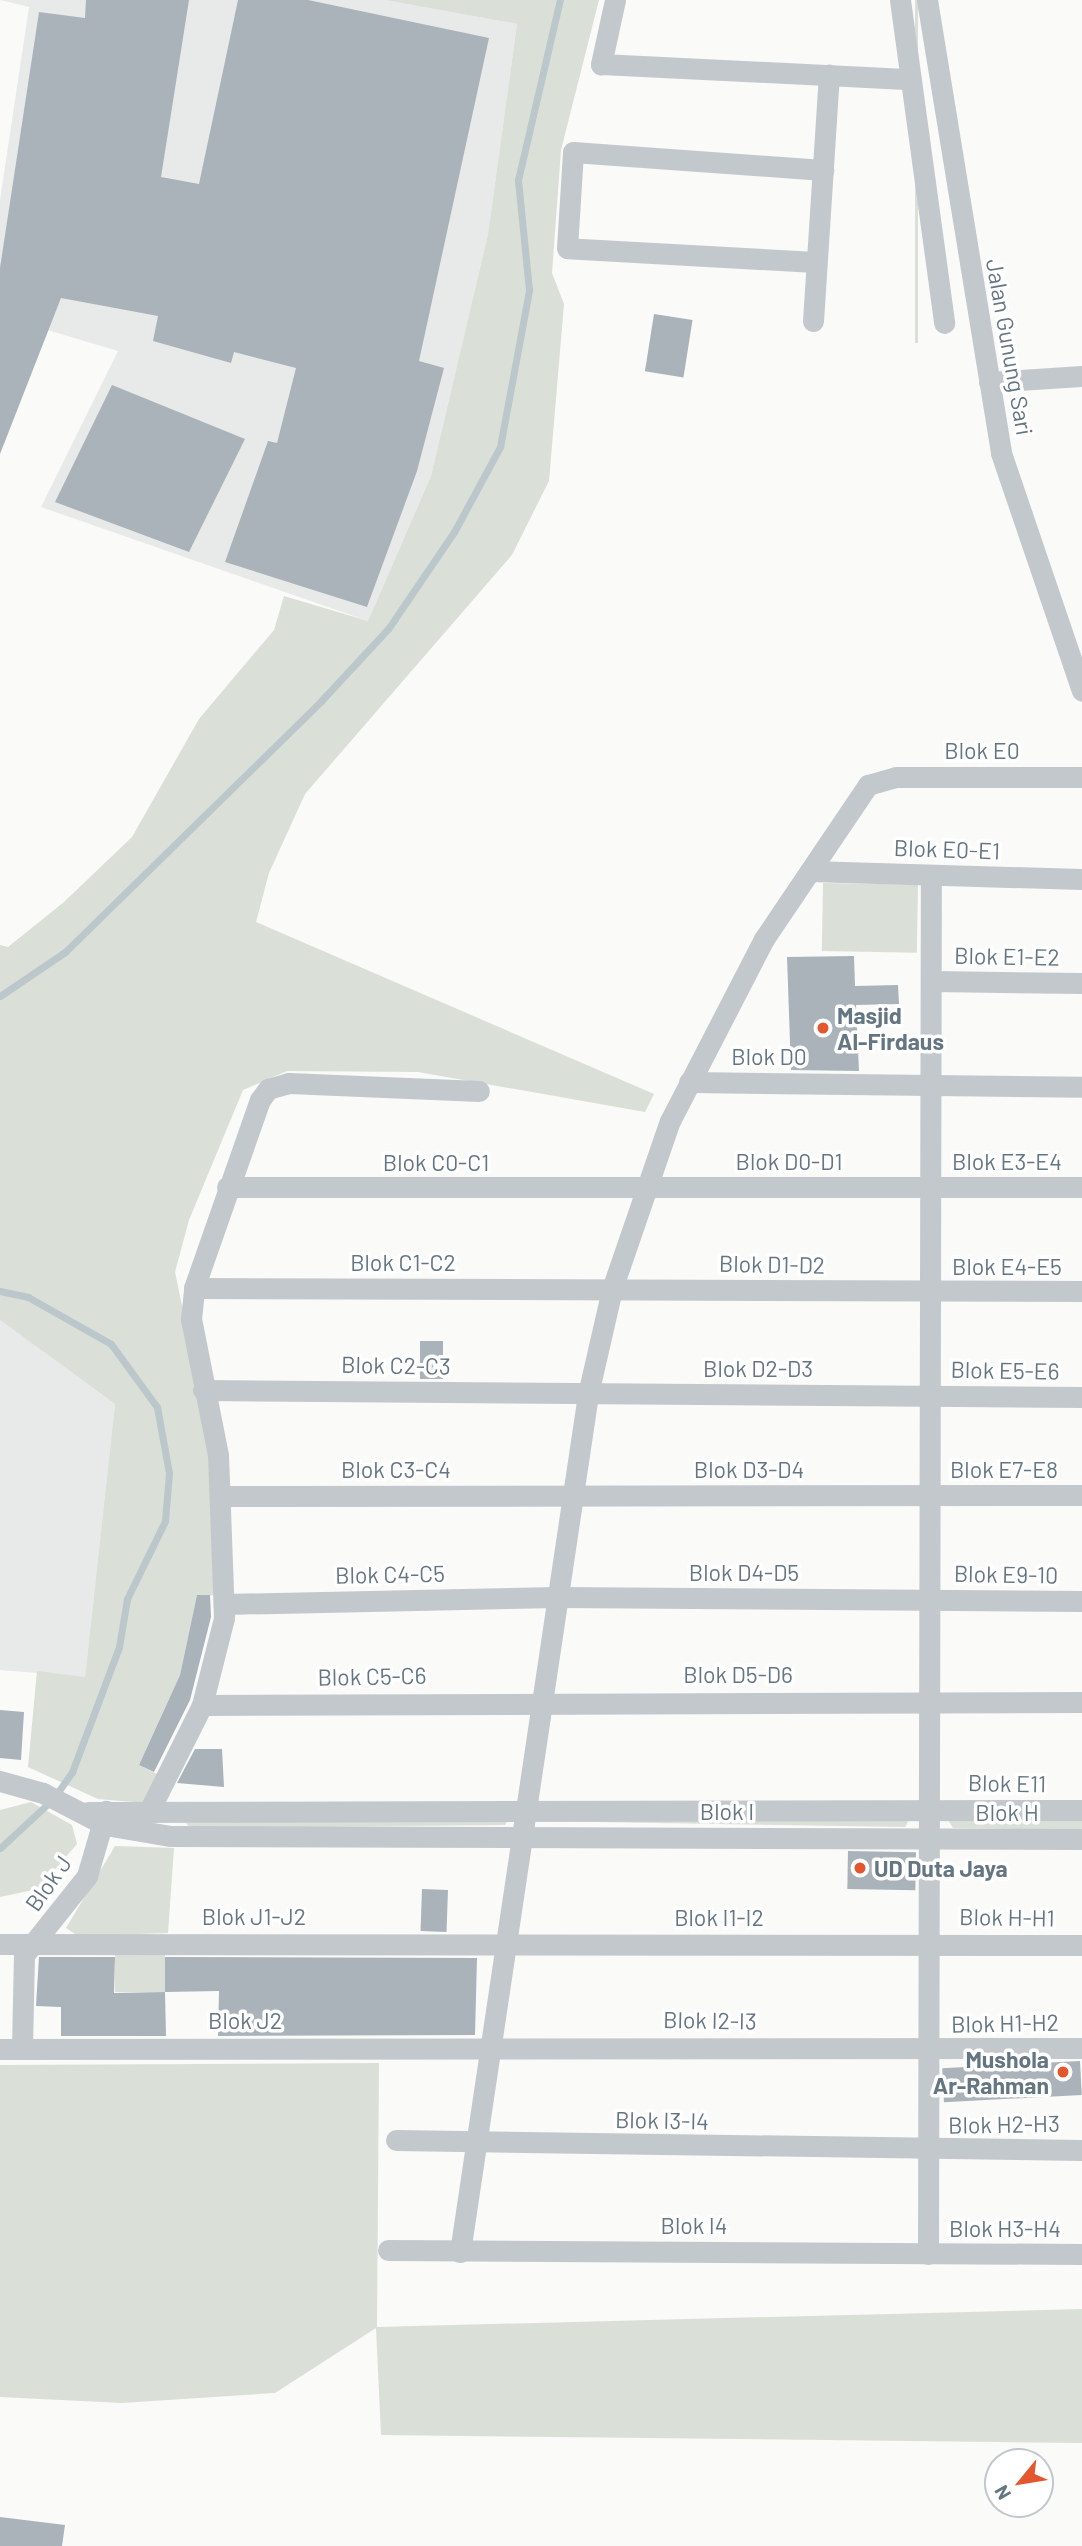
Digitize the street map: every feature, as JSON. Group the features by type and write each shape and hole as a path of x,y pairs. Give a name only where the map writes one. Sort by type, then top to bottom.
{"street":[{"path":"615,0 601,64 911,79"},
{"path":"900,0 944,323"},
{"name":"Jalan Gunung Sari","path":"927,0 989,382 1024,531 1082,691"},
{"path":"813,321 829,75"},
{"path":"815,262 567,248 573,152 823,170"},
{"path":"989,382 1082,376"},
{"name":"Blok E0","path":"810,871 859,793 882,779 1082,777"},
{"path":"460,2252 473,2143 508,1943 571,1495 588,1394 612,1289 645,1187 690,1082 739,981 810,871"},
{"name":"Blok E0-E1","path":"810,871 1082,879"},
{"path":"928,2254 933,1700 926,1495 932,1292 931,876"},
{"name":"Blok E1-E2","path":"932,981 1082,983"},
{"name":"Blok D0","path":"690,1082 1082,1087"},
{"path":"150,1809 202,1705 225,1604 222,1496 191,1319 194,1288 227,1187 260,1100 279,1084 390,1083 479,1091"},
{"name":"Blok C0-C1","path":"227,1187 645,1187"},
{"name":"Blok D0-D1","path":"645,1187 932,1188"},
{"name":"Blok E3-E4","path":"932,1188 1082,1187"},
{"name":"Blok C1-C2","path":"194,1288 612,1289"},
{"name":"Blok D1-D2","path":"612,1289 932,1292"},
{"name":"Blok E4-E5","path":"932,1292 1082,1291"},
{"name":"Blok C2-C3","path":"203,1390 588,1394"},
{"name":"Blok D2-D3","path":"588,1394 928,1395"},
{"name":"Blok E5-E6","path":"928,1395 1082,1397"},
{"name":"Blok C3-C4","path":"222,1496 571,1495"},
{"name":"Blok D3-D4","path":"571,1495 926,1495"},
{"name":"Blok E7-E8","path":"926,1495 1082,1495"},
{"name":"Blok D4-D5","path":"557,1597 930,1600"},
{"name":"Blok C4-C5","path":"225,1604 557,1597"},
{"name":"Blok E9-10","path":"930,1600 1082,1601"},
{"name":"Blok D5-D6","path":"543,1700 1082,1702"},
{"name":"Blok C5-C6","path":"202,1705 543,1700"},
{"path":"5,1783 43,1793 95,1814"},
{"name":"Blok E11","path":"95,1814 150,1809 1082,1810"},
{"name":"Blok I","path":"95,1814 171,1836 931,1838"},
{"name":"Blok J","path":"22,2048 24,1955 87,1876 95,1814"},
{"name":"Blok H","path":"931,1838 1082,1839"},
{"name":"Blok I1-I2","path":"508,1943 931,1942"},
{"name":"Blok H-H1","path":"931,1942 1082,1945"},
{"name":"Blok J1-J2","path":"0,1944 508,1943"},
{"name":"Blok J2","path":"0,2049 491,2044"},
{"name":"Blok I2-I3","path":"491,2044 928,2050"},
{"name":"Blok H1-H2","path":"928,2050 1082,2048"},
{"name":"Blok I3-I4","path":"396,2140 927,2152"},
{"name":"Blok H2-H3","path":"927,2152 1082,2150"},
{"name":"Blok I4","path":"388,2250 928,2254"},
{"name":"Blok H3-H4","path":"928,2254 1082,2254"}],"shaded area":[{"path":"0,0 385,0 517,24 488,234 431,476 368,621 41,507 118,351 0,316 0,200 29,7"},
{"path":"385,0 599,0 561,150 552,273 564,304 549,481 512,555 305,794 269,873 256,922 654,1094 645,1112 418,1072 287,1071 243,1090 189,1220 175,1272 211,1446 217,1595 197,1596 180,1675 139,1765 159,1775 145,1803 98,1799 28,1767 37,1671 85,1677 115,1404 0,1320 0,945 8,947 64,902 132,837 199,719 274,630 284,596 368,621 431,476 488,234 517,24"},
{"path":"915,0 918,0 918,343 915,343"},
{"path":"823,883 918,885 917,953 822,951"},
{"path":"0,1320 115,1404 85,1677 0,1670"},
{"path":"31,1802 72,1825 77,1844 38,1889 0,1897 0,1810"},
{"path":"510,1816 505,1825 190,1828 186,1823"},
{"path":"909,1820 905,1827 533,1821"},
{"path":"948,1820 1082,1820 1082,1830 953,1828"},
{"path":"115,1846 174,1848 168,1933 78,1936 66,1928"},
{"path":"115,1949 165,1949 165,1992 115,1992"},
{"path":"379,2063 377,2327 1082,2309 1082,2443 381,2435 376,2328 275,2393 122,2403 0,2397 0,2065"}],"building":[{"path":"86,0 189,0 161,177 199,184 238,0 308,0 489,38 419,361 444,368 417,471 367,607 225,562 268,441 277,443 296,368 234,352 231,363 153,341 158,316 61,298 0,454 0,268 39,12 85,18"},
{"path":"654,314 693,320 683,377 645,371"},
{"path":"112,385 245,439 189,552 55,502"},
{"name":"Masjid Al-Firdaus","path":"854,956 855,986 898,985 899,1004 856,1005 859,1071 791,1070 787,957"},
{"path":"420,1341 443,1341 443,1379 420,1379"},
{"path":"197,1595 210,1595 211,1617 190,1700 154,1772 139,1765 180,1675"},
{"path":"0,1710 24,1712 21,1760 0,1758"},
{"path":"195,1749 222,1749 224,1787 177,1783"},
{"path":"848,1851 916,1852 915,1890 847,1889"},
{"path":"422,1889 448,1890 447,1932 421,1931"},
{"path":"39,1957 115,1957 114,1993 165,1992 166,2036 61,2036 61,2007 36,2006"},
{"path":"165,1957 477,1958 475,2035 218,2036 219,1991 165,1992"},
{"path":"1080,2061 1082,2095 944,2102 942,2068"},
{"path":"0,2517 65,2525 62,2546 0,2546"}],"waterway":[{"path":"0,996 65,952 321,701 388,629 454,532 500,447 529,290 518,180 560,0"},
{"path":"0,1291 28,1297 111,1344 157,1407 169,1473 165,1521 127,1599 119,1647 72,1772 53,1799 0,1848"}],"place":[{"name":"Masjid Al-Firdaus","path":"823,1028"},
{"name":"UD Duta Jaya","path":"860,1868"},
{"name":"Mushola Ar-Rahman","path":"1063,2072"}]}
